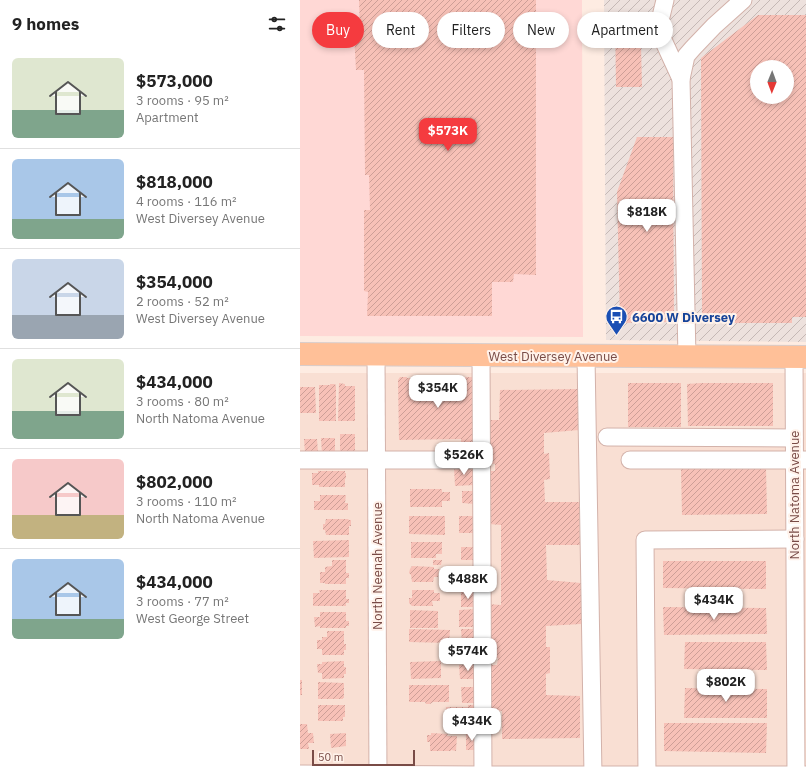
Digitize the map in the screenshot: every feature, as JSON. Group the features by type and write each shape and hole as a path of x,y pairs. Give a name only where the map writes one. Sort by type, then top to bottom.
{"main road":[{"name":"West Diversey Avenue","path":"300,354 800,357"}],"street":[{"path":"665,0 658,29 681,79"},
{"path":"687,357 681,79 686,56 714,26 743,0"},
{"name":"North Neenah Avenue","path":"376,355 378,775"},
{"path":"481,356 483,776"},
{"path":"584,775 586,356"},
{"name":"North Natoma Avenue","path":"799,775 795,539 800,460 794,438 800,357"},
{"path":"607,437 794,438"},
{"path":"300,460 481,460"},
{"path":"630,460 800,460"},
{"path":"647,775 645,540 795,539"},
{"path":"300,774 483,776 799,775"}],"shaded area":[{"path":"300,0 582,0 582,12 577,12 577,48 582,48 583,337 300,336"},
{"path":"604,0 806,0 806,342 606,340 604,48 673,48 673,12 604,12"},
{"path":"300,373 806,373 806,776 300,776"}],"building":[{"path":"359,0 536,0 536,12 513,12 513,48 536,48 536,275 514,274 513,282 492,282 492,316 367,316 368,292 364,291 364,210 370,210 369,175 365,175 364,70 356,70 355,48 364,48 364,12 359,12"},
{"path":"758,15 806,15 806,317 792,317 792,323 702,323 701,58"},
{"path":"615,48 641,48 642,87 616,87"},
{"path":"637,137 673,137 674,322 620,323 617,192"},
{"path":"400,377 476,377 476,440 472,439 472,451 461,451 461,439 399,440 398,380"},
{"path":"339,383 345,384 345,386 355,386 355,421 338,421"},
{"path":"628,383 681,383 681,427 628,427"},
{"path":"773,383 773,426 688,426 687,384"},
{"path":"335,384 336,386 336,421 319,421 319,385"},
{"path":"300,387 315,387 316,413 300,413"},
{"path":"578,389 579,430 544,433 544,454 549,453 550,479 544,480 545,502 579,502 580,545 546,545 547,580 581,583 581,624 546,626 546,647 550,647 550,673 546,674 546,695 580,696 580,738 502,739 502,711 489,710 489,665 497,665 498,658 490,658 488,604 501,605 501,525 489,524 488,471 495,471 495,464 488,463 488,420 499,420 500,390"},
{"path":"340,434 355,434 355,454 340,454"},
{"path":"321,438 335,438 335,453 322,454"},
{"path":"304,439 317,439 318,453 305,453"},
{"path":"473,464 474,485 455,486 454,468"},
{"path":"766,468 767,514 682,515 681,469"},
{"path":"318,471 345,471 345,487 319,487 319,485 312,485 312,473 318,473"},
{"path":"410,489 442,489 442,492 450,492 450,501 442,501 442,507 410,507"},
{"path":"462,491 475,491 475,504 462,503"},
{"path":"320,495 346,495 345,503 348,503 348,510 314,510 314,501 320,501"},
{"path":"409,516 445,516 445,535 409,534"},
{"path":"459,516 475,516 476,533 459,533"},
{"path":"326,519 351,520 349,535 326,535 325,530 323,530 323,524 325,524"},
{"path":"349,540 349,557 314,558 313,541"},
{"path":"411,542 442,542 442,554 436,554 436,558 411,558"},
{"path":"461,547 475,547 475,560 461,560"},
{"path":"332,560 346,560 346,573 349,573 349,578 346,578 346,584 320,583 320,572 325,572 325,567 332,566"},
{"path":"433,560 442,560 441,565 433,565"},
{"path":"663,561 766,561 766,589 663,588"},
{"path":"412,566 434,567 434,569 439,569 438,577 434,577 433,582 412,582 411,575 409,573"},
{"path":"462,569 475,569 475,583 462,583"},
{"path":"319,590 346,590 346,599 349,599 349,603 346,603 346,606 313,606 313,593 320,593"},
{"path":"412,590 434,590 434,593 440,593 440,601 432,601 433,606 412,606 409,603 409,598 412,598"},
{"path":"461,592 476,592 476,607 461,607"},
{"path":"663,607 766,608 767,634 664,635"},
{"path":"476,609 476,627 459,627 459,610"},
{"path":"410,610 438,611 438,628 410,628"},
{"path":"320,612 346,612 346,621 349,621 349,626 346,626 346,628 315,627 314,617 320,617"},
{"path":"409,629 450,630 449,643 409,642"},
{"path":"461,629 476,629 476,643 462,643"},
{"path":"327,631 344,631 344,644 346,644 346,650 344,650 344,655 322,655 322,649 317,649 317,640 322,640 322,637 327,637"},
{"path":"685,642 766,642 767,670 684,669"},
{"path":"450,645 470,645 470,661 450,661"},
{"path":"344,661 346,674 344,674 344,678 322,679 322,673 318,673 317,664 322,664 322,662"},
{"path":"441,661 441,678 411,679 410,662"},
{"path":"459,665 476,665 476,679 460,679"},
{"path":"300,680 302,680 302,695 300,695"},
{"path":"318,682 344,683 344,698 318,699"},
{"path":"409,685 449,685 449,702 433,702 426,704 425,702 409,702"},
{"path":"461,687 476,687 476,703 462,703"},
{"path":"685,688 767,689 767,718 684,718"},
{"path":"318,705 345,705 345,717 343,717 343,721 318,721"},
{"path":"468,705 477,705 477,726 446,726 446,707 468,707"},
{"path":"664,723 767,723 766,753 664,751"},
{"path":"300,724 307,724 308,733 313,733 314,743 308,743 309,749 300,749"},
{"path":"346,733 346,746 331,748 330,734"},
{"path":"431,733 457,736 456,751 430,751 430,742 427,742 427,735 431,735"},
{"path":"466,733 479,733 479,750 466,750"}],"place":[{"name":"6600 W Diversey","path":"616,336"}]}
